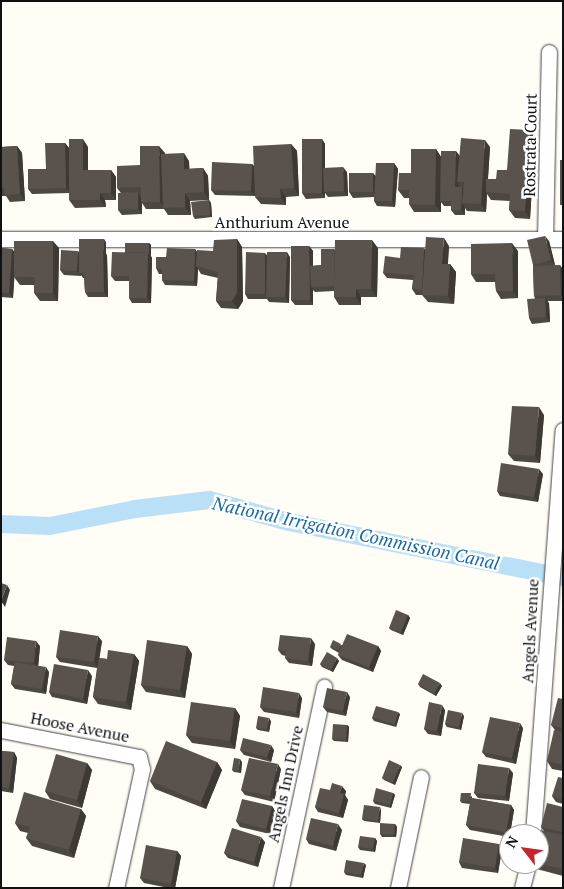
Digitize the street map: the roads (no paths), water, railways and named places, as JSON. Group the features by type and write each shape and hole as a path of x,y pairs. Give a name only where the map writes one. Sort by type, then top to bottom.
{"street":[{"name":"Rostrata Court","path":"545,239 549,52"},
{"name":"Anthurium Avenue","path":"1,239 563,239"},
{"name":"Angels Avenue","path":"534,824 542,738 552,550 563,430"},
{"name":"Angels Inn Drive","path":"281,888 324,687"},
{"name":"Hoose Avenue","path":"1,730 139,756 142,769 116,888"},
{"path":"398,888 421,777"},
{"path":"522,888 526,874"}],"waterway":[{"name":"National Irrigation Commission Canal","path":"1,524 50,526 135,509 209,500 289,522 563,577"}]}
